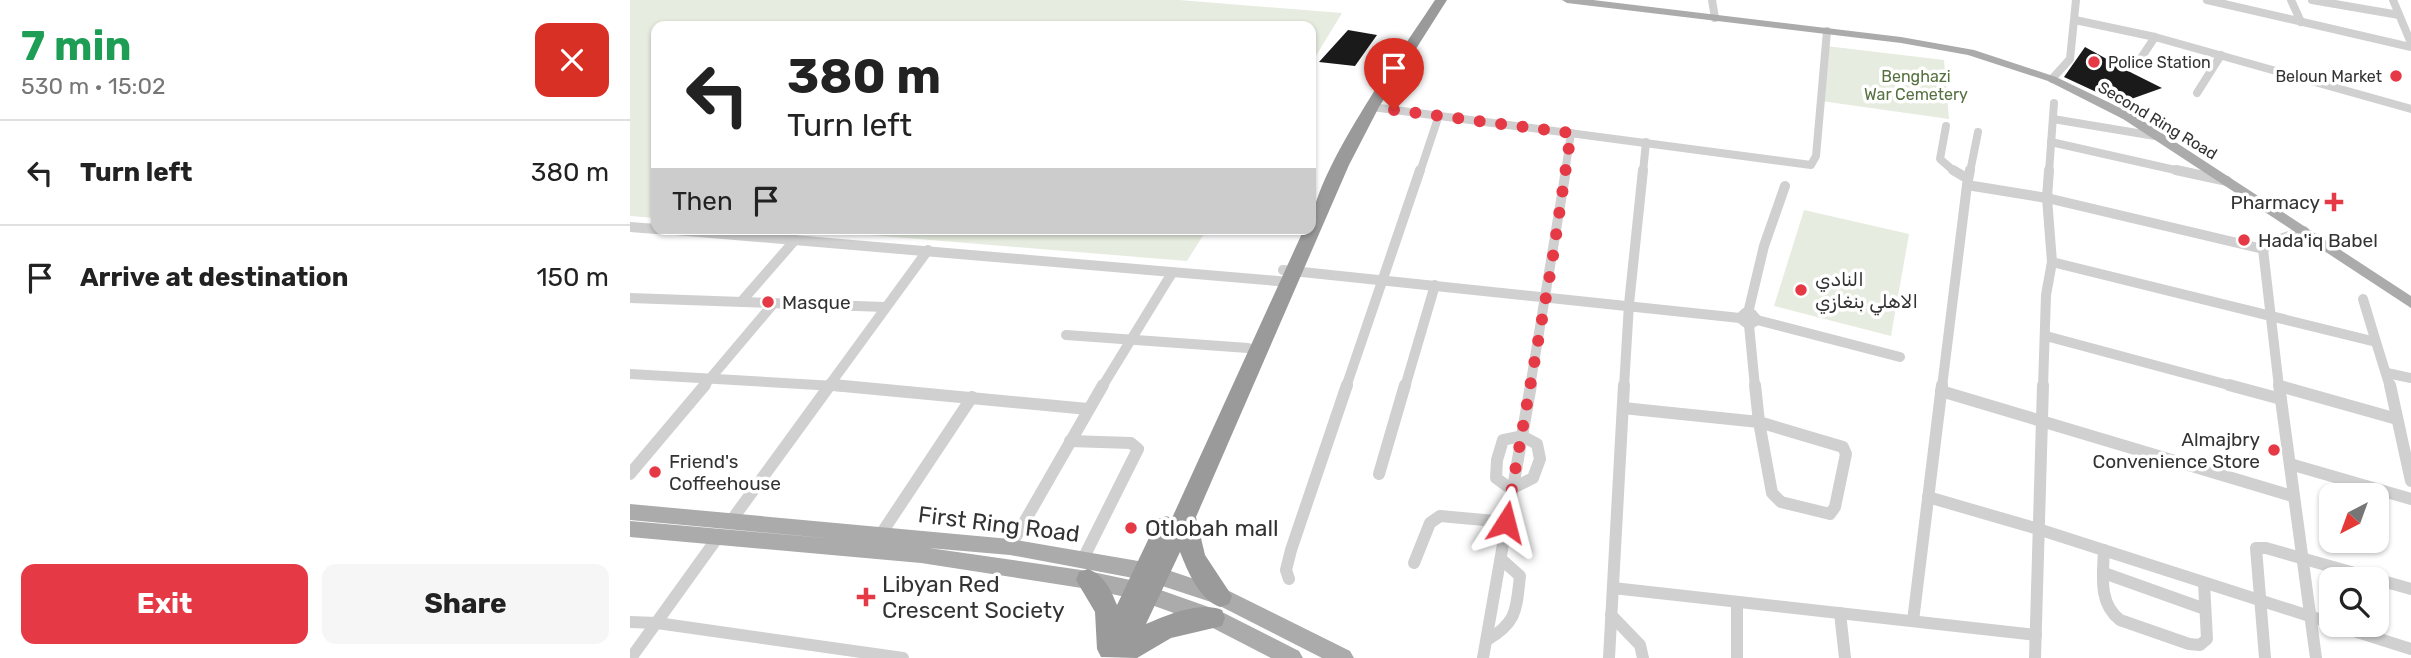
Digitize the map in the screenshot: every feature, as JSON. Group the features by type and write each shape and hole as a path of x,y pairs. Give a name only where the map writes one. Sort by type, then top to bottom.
{"highway":[{"path":"1316,215 1372,107 1436,1"},
{"path":"1316,201 1365,106 1436,1"},
{"path":"1146,583 1184,515 1286,276 1300,235"},
{"path":"1113,656 1248,348 1306,235"},
{"path":"1113,656 1173,624 1217,607 1189,550 1184,515"},
{"path":"1086,569 1107,610 1113,656"}],"main road":[{"name":"Second Ring Road","path":"1567,0 1901,40 1970,52 2052,79 2103,103 2161,138 2411,303"},
{"name":"First Ring Road","path":"630,512 1010,547 1146,583 1217,607 1343,658"},
{"name":"First Ring Road","path":"630,528 1086,569"},
{"name":"First Ring Road","path":"1217,607 1292,658"}],"street":[{"path":"1712,0 1715,18"},
{"path":"2052,79 2070,59 2076,0"},
{"path":"2207,0 2411,45"},
{"path":"2291,0 2301,22"},
{"path":"2312,0 2399,15"},
{"path":"2393,0 2411,45"},
{"path":"2076,20 2155,37 2411,109"},
{"path":"1372,107 1811,165 1816,156 1827,31"},
{"path":"2135,66 2155,37"},
{"path":"2197,93 2221,55"},
{"path":"2035,658 2046,295 2052,262 2047,198 2054,103"},
{"path":"1289,579 1286,570 1291,550 1440,116"},
{"path":"2053,118 2161,138"},
{"path":"1946,126 1940,159 1968,182 2263,248 2304,231"},
{"path":"1913,621 1968,182 1978,132"},
{"path":"1483,658 1571,133"},
{"path":"1608,658 1629,304 1646,142"},
{"path":"2051,142 2230,182"},
{"path":"1623,408 1759,422 1846,449 1835,507 1830,514 1781,502 1773,496 1759,422 1749,319 1764,246 1785,186"},
{"path":"630,227 651,229"},
{"path":"735,235 1172,273 1384,280 1629,304 1749,319 1900,357"},
{"path":"741,302 795,240"},
{"path":"2263,248 2292,496 2316,658"},
{"path":"731,521 928,250"},
{"path":"2052,262 2376,342"},
{"path":"1010,547 1088,410 1172,273"},
{"path":"1379,474 1435,285"},
{"path":"630,298 885,307"},
{"path":"2363,299 2387,373 2411,481"},
{"path":"630,474 774,303"},
{"path":"1066,335 1248,348"},
{"path":"2046,336 2397,419"},
{"path":"2387,373 2411,379"},
{"path":"630,374 831,385 1088,410"},
{"path":"1941,391 2292,496"},
{"path":"881,534 972,397"},
{"path":"1522,436 1533,440 1539,447 1539,459 1533,478 1511,489 1496,478 1497,460 1503,440 1522,436"},
{"path":"1070,441 1131,443 1138,449 1086,569"},
{"path":"2290,464 2411,499"},
{"path":"1928,498 2104,550 2319,620"},
{"path":"1414,563 1430,523 1440,516 1506,522"},
{"path":"631,658 718,537"},
{"path":"2265,658 2256,548 2266,548 2411,589"},
{"path":"2104,550 2106,608 2120,620 2189,644 2200,645 2207,639 2204,583"},
{"path":"1487,640 1507,629 1514,620 1520,576 1501,559"},
{"path":"2104,573 2205,609"},
{"path":"1613,588 2036,635"},
{"path":"1737,602 1737,658"},
{"path":"1840,613 1845,658"},
{"path":"1611,615 1640,645 1643,658"},
{"path":"630,622 657,623 903,658"},
{"path":"2374,637 2411,649"}],"green space":[{"path":"630,0 1179,0 1342,13 1316,56 1316,21 651,21 651,218 630,216"},
{"name":"Benghazi War Cemetery","path":"1826,46 1944,60 1949,119 1821,101"},
{"path":"1804,210 1909,234 1891,336 1774,306"},
{"path":"870,235 1203,235 1187,261"}],"building":[{"path":"1348,30 1377,35 1355,66 1319,62"},
{"name":"Police Station","path":"2085,47 2162,88 2120,103 2064,77"}],"place":[{"name":"Police Station","path":"2094,62"},
{"name":"Beloun Market","path":"2396,76"},
{"name":"Pharmacy","path":"2334,202"},
{"name":"Hada'iq Babel","path":"2244,240"},
{"name":"النادي الاهلي بنغازي","path":"1801,290"},
{"name":"Masque","path":"768,302"},
{"name":"Almajbry Convenience Store","path":"2274,450"},
{"name":"Friend's Coffeehouse","path":"655,472"},
{"name":"Otlobah mall","path":"1131,528"},
{"name":"Libyan Red Crescent Society","path":"866,597"}],"route":[{"path":"1394,110 1571,133 1552,263 1506,522"}]}
